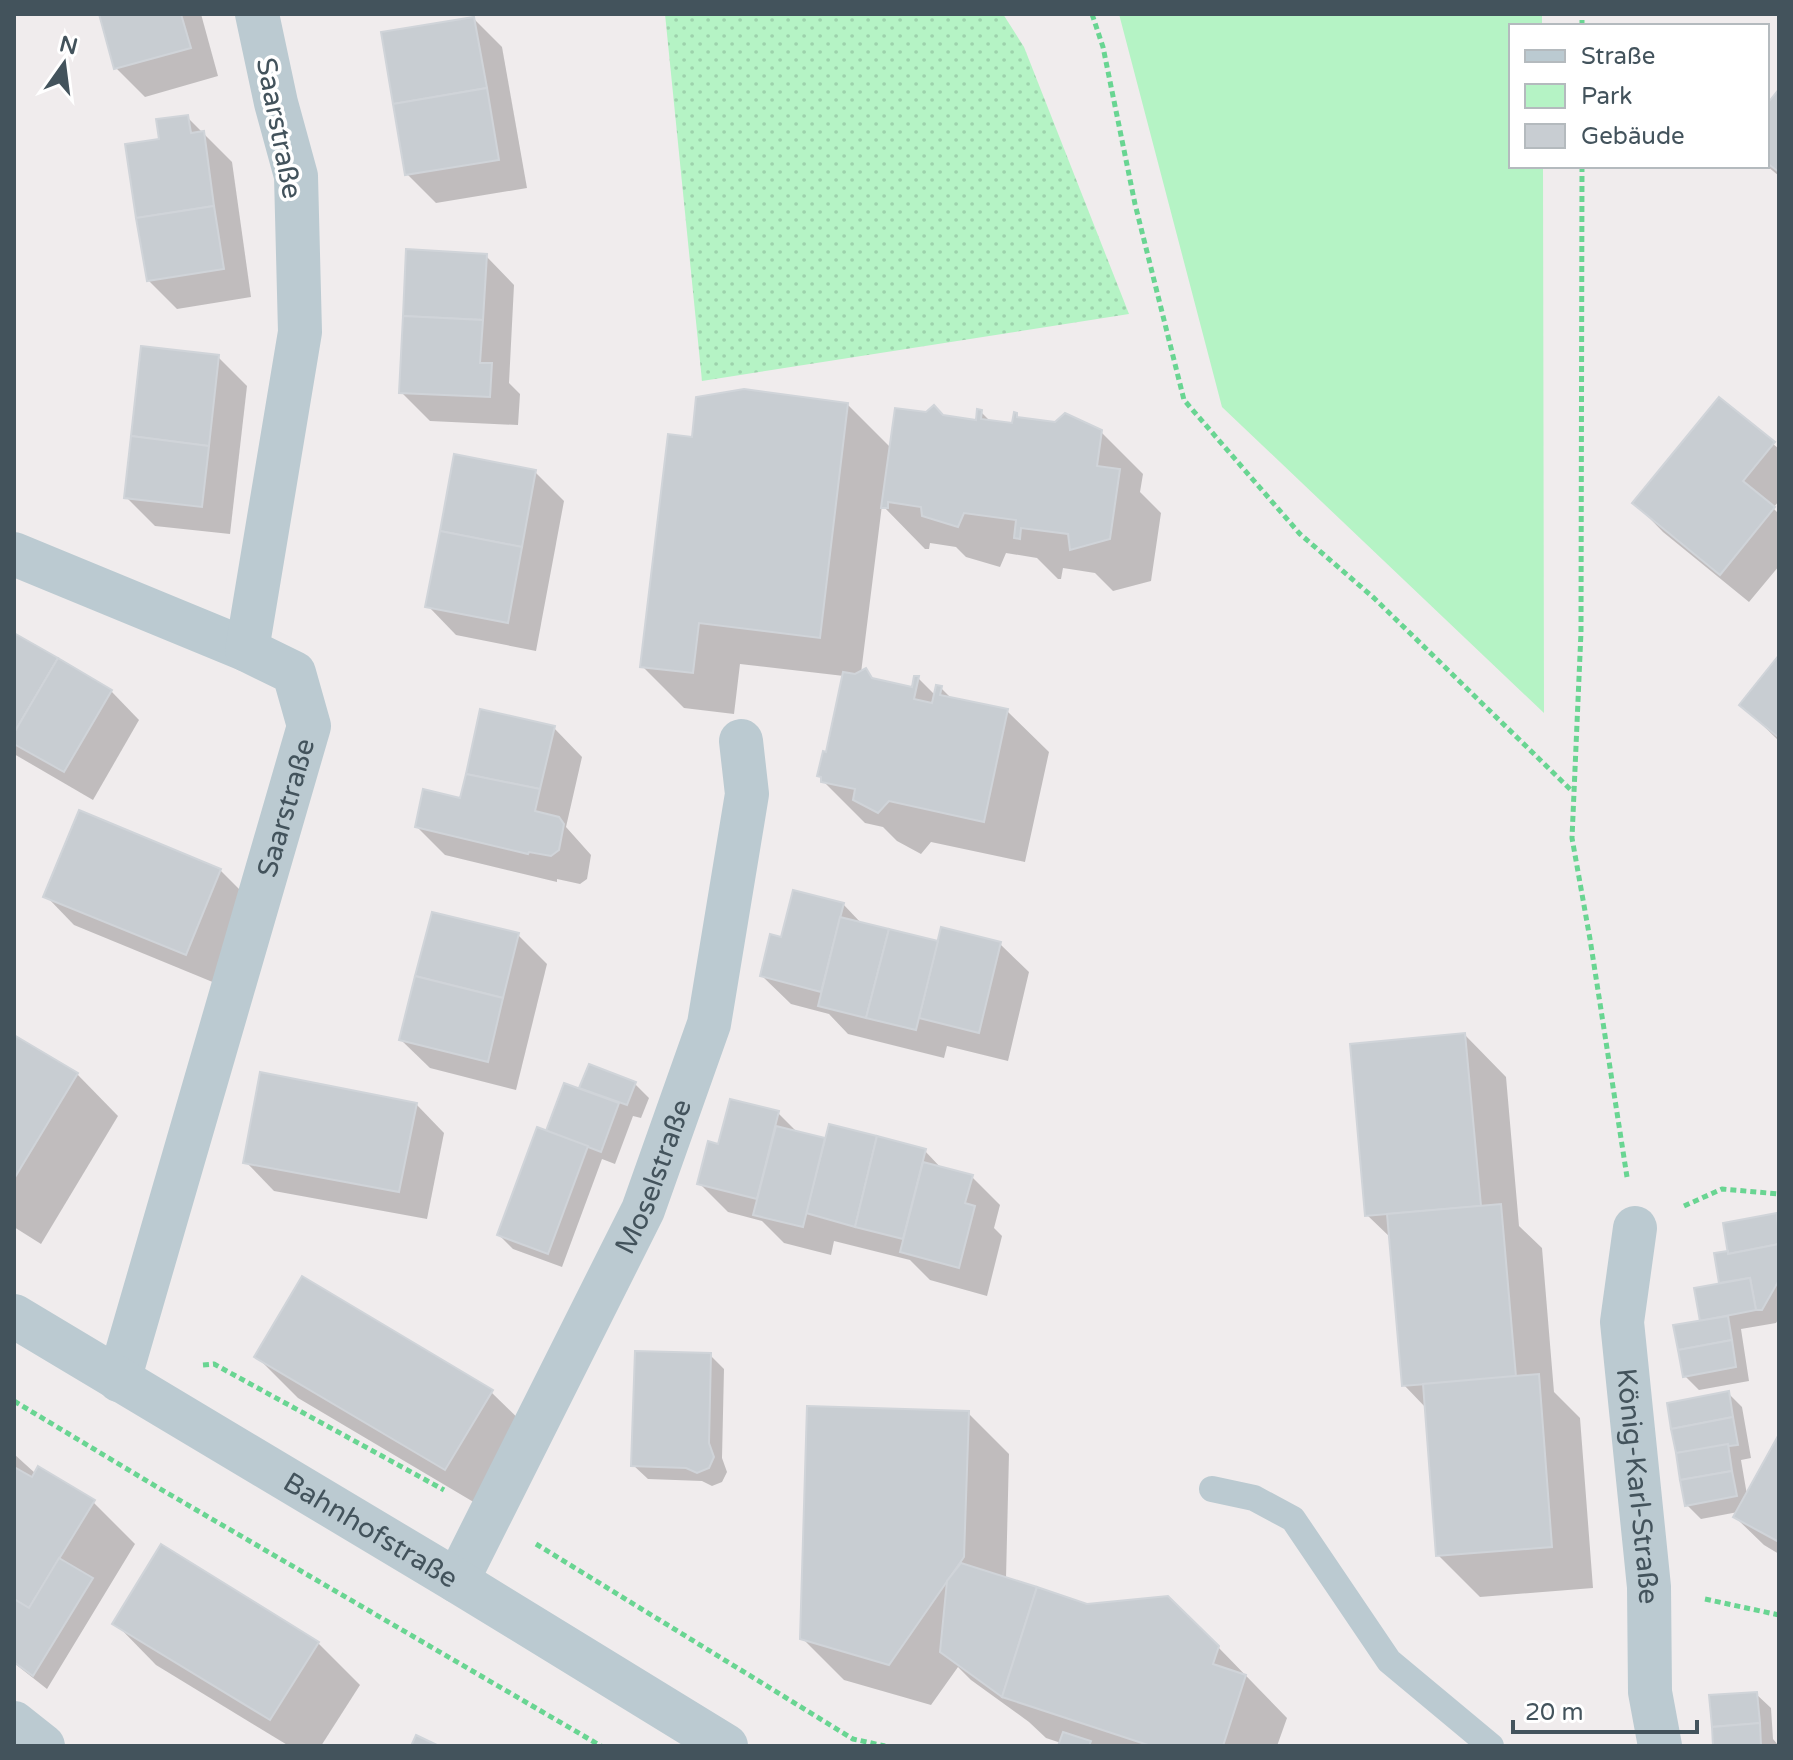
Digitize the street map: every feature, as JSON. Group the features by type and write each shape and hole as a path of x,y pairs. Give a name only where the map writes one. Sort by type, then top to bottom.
{"street":[{"name":"Saarstraße","path":"119,1380 309,726 294,673 247,650 300,332 296,176 257,14"},
{"path":"14,554 247,650"},
{"name":"Moselstraße","path":"457,1581 643,1210 709,1024 747,794 741,741"},
{"name":"König-Karl-Straße","path":"1635,1228 1622,1322 1649,1587 1650,1692 1660,1746"},
{"name":"Bahnhofstraße","path":"14,1316 726,1746"},
{"path":"14,1723 43,1746"}],"lane":[{"path":"1212,1489 1254,1498 1293,1519 1389,1661 1491,1746"}],"path":[{"path":"1092,14 1103,47 1135,204 1184,400 1300,534 1374,598 1574,793"},
{"path":"1582,168 1581,632 1572,838 1635,1228 1722,1189 1779,1194"},
{"path":"14,1401 601,1746"},
{"path":"1649,1587 1779,1615"}],"green space":[{"path":"665,14 1003,14 1024,47 1129,314 702,381"},
{"path":"1119,14 1542,14 1542,24 1509,24 1509,168 1543,168 1544,713 1222,407"}],"building":[{"path":"99,14 181,14 191,48 114,69"},
{"path":"474,17 487,88 393,104 381,32"},
{"path":"487,88 499,160 405,175 393,104"},
{"path":"1779,89 1779,172 1769,164 1769,102"},
{"path":"188,115 191,133 204,131 214,206 136,218 125,144 159,139 156,119"},
{"path":"214,206 224,269 147,281 136,218"},
{"path":"406,249 487,254 483,320 403,316"},
{"path":"403,316 483,320 480,363 492,363 490,397 399,393"},
{"path":"141,346 219,355 209,446 131,436"},
{"path":"744,389 848,403 820,638 699,623 693,673 640,667 668,434 692,437 696,397"},
{"path":"1719,397 1775,442 1743,481 1775,507 1720,575 1632,503"},
{"path":"934,405 943,415 976,420 977,409 982,410 981,419 1012,423 1014,412 1017,417 1055,422 1065,413 1102,430 1097,466 1120,469 1110,539 1070,550 1068,534 1021,528 1020,539 1014,538 1016,520 964,513 958,527 922,516 921,507 888,502 888,508 881,508 895,408 926,412"},
{"path":"131,436 209,446 202,507 124,498"},
{"path":"454,454 536,470 522,547 440,531"},
{"path":"440,531 522,547 508,623 425,607"},
{"path":"14,633 58,658 14,733"},
{"path":"1779,655 1779,738 1739,705"},
{"path":"58,658 112,690 64,772 14,744 14,733"},
{"path":"866,668 872,678 912,687 914,676 919,676 914,699 932,703 936,685 942,686 940,695 1008,709 984,822 889,801 878,813 853,800 855,789 821,782 821,777 817,776 823,751 826,752 843,672 855,674"},
{"path":"480,709 555,726 540,789 466,774"},
{"path":"466,774 540,789 535,811 559,817 564,824 559,850 551,856 528,854 415,827 423,789 460,798"},
{"path":"79,810 221,869 186,955 43,897"},
{"path":"793,890 844,903 821,992 760,976 770,934 781,937"},
{"path":"432,912 519,933 503,998 415,976"},
{"path":"840,917 889,929 866,1018 818,1006"},
{"path":"941,927 1001,942 979,1033 919,1018"},
{"path":"889,929 938,941 916,1030 866,1018"},
{"path":"415,976 503,998 488,1062 399,1040"},
{"path":"1465,1033 1481,1206 1365,1216 1350,1044"},
{"path":"14,1035 78,1073 14,1179"},
{"path":"589,1064 636,1082 627,1105 579,1088"},
{"path":"260,1072 417,1103 399,1192 243,1163"},
{"path":"564,1083 619,1103 601,1152 546,1131"},
{"path":"730,1099 779,1111 757,1199 697,1184 708,1141 718,1144"},
{"path":"829,1124 877,1136 855,1227 806,1213"},
{"path":"776,1126 825,1138 803,1227 753,1215"},
{"path":"537,1127 588,1146 548,1254 497,1235"},
{"path":"877,1136 926,1149 903,1239 855,1227"},
{"path":"923,1162 973,1175 965,1203 975,1206 959,1268 900,1252"},
{"path":"1501,1204 1516,1377 1402,1386 1387,1214"},
{"path":"1777,1213 1779,1244 1728,1254 1723,1223"},
{"path":"1779,1244 1779,1280 1762,1310 1756,1310 1750,1278 1719,1283 1714,1253 1728,1251 1728,1254"},
{"path":"302,1276 493,1390 445,1470 254,1357"},
{"path":"1750,1278 1756,1310 1700,1321 1694,1288"},
{"path":"1728,1316 1732,1340 1678,1350 1673,1325"},
{"path":"1732,1340 1736,1367 1683,1377 1678,1350"},
{"path":"635,1351 711,1353 709,1443 714,1457 709,1468 697,1473 686,1468 631,1466"},
{"path":"1539,1374 1552,1547 1436,1556 1423,1384"},
{"path":"1729,1391 1733,1417 1671,1429 1667,1403"},
{"path":"807,1406 969,1411 964,1557 889,1665 800,1639"},
{"path":"1733,1417 1738,1445 1676,1453 1671,1429"},
{"path":"1779,1434 1779,1542 1733,1517"},
{"path":"1728,1444 1732,1471 1680,1480 1676,1453"},
{"path":"38,1466 95,1500 29,1608 14,1599 14,1467 32,1477"},
{"path":"1732,1471 1737,1496 1685,1506 1680,1480"},
{"path":"161,1544 319,1642 270,1720 112,1624"},
{"path":"59,1558 93,1578 33,1676 14,1662 14,1599 29,1608"},
{"path":"961,1563 1037,1587 1002,1697 940,1652 947,1581"},
{"path":"1037,1587 1087,1604 1168,1596 1219,1646 1213,1664 1246,1675 1223,1746 1151,1746 1002,1697"},
{"path":"1757,1692 1760,1723 1712,1727 1709,1695"},
{"path":"1760,1723 1761,1746 1713,1746 1712,1727"},
{"path":"1063,1732 1091,1741 1089,1746 1058,1746"},
{"path":"416,1735 439,1746 411,1746"}]}
